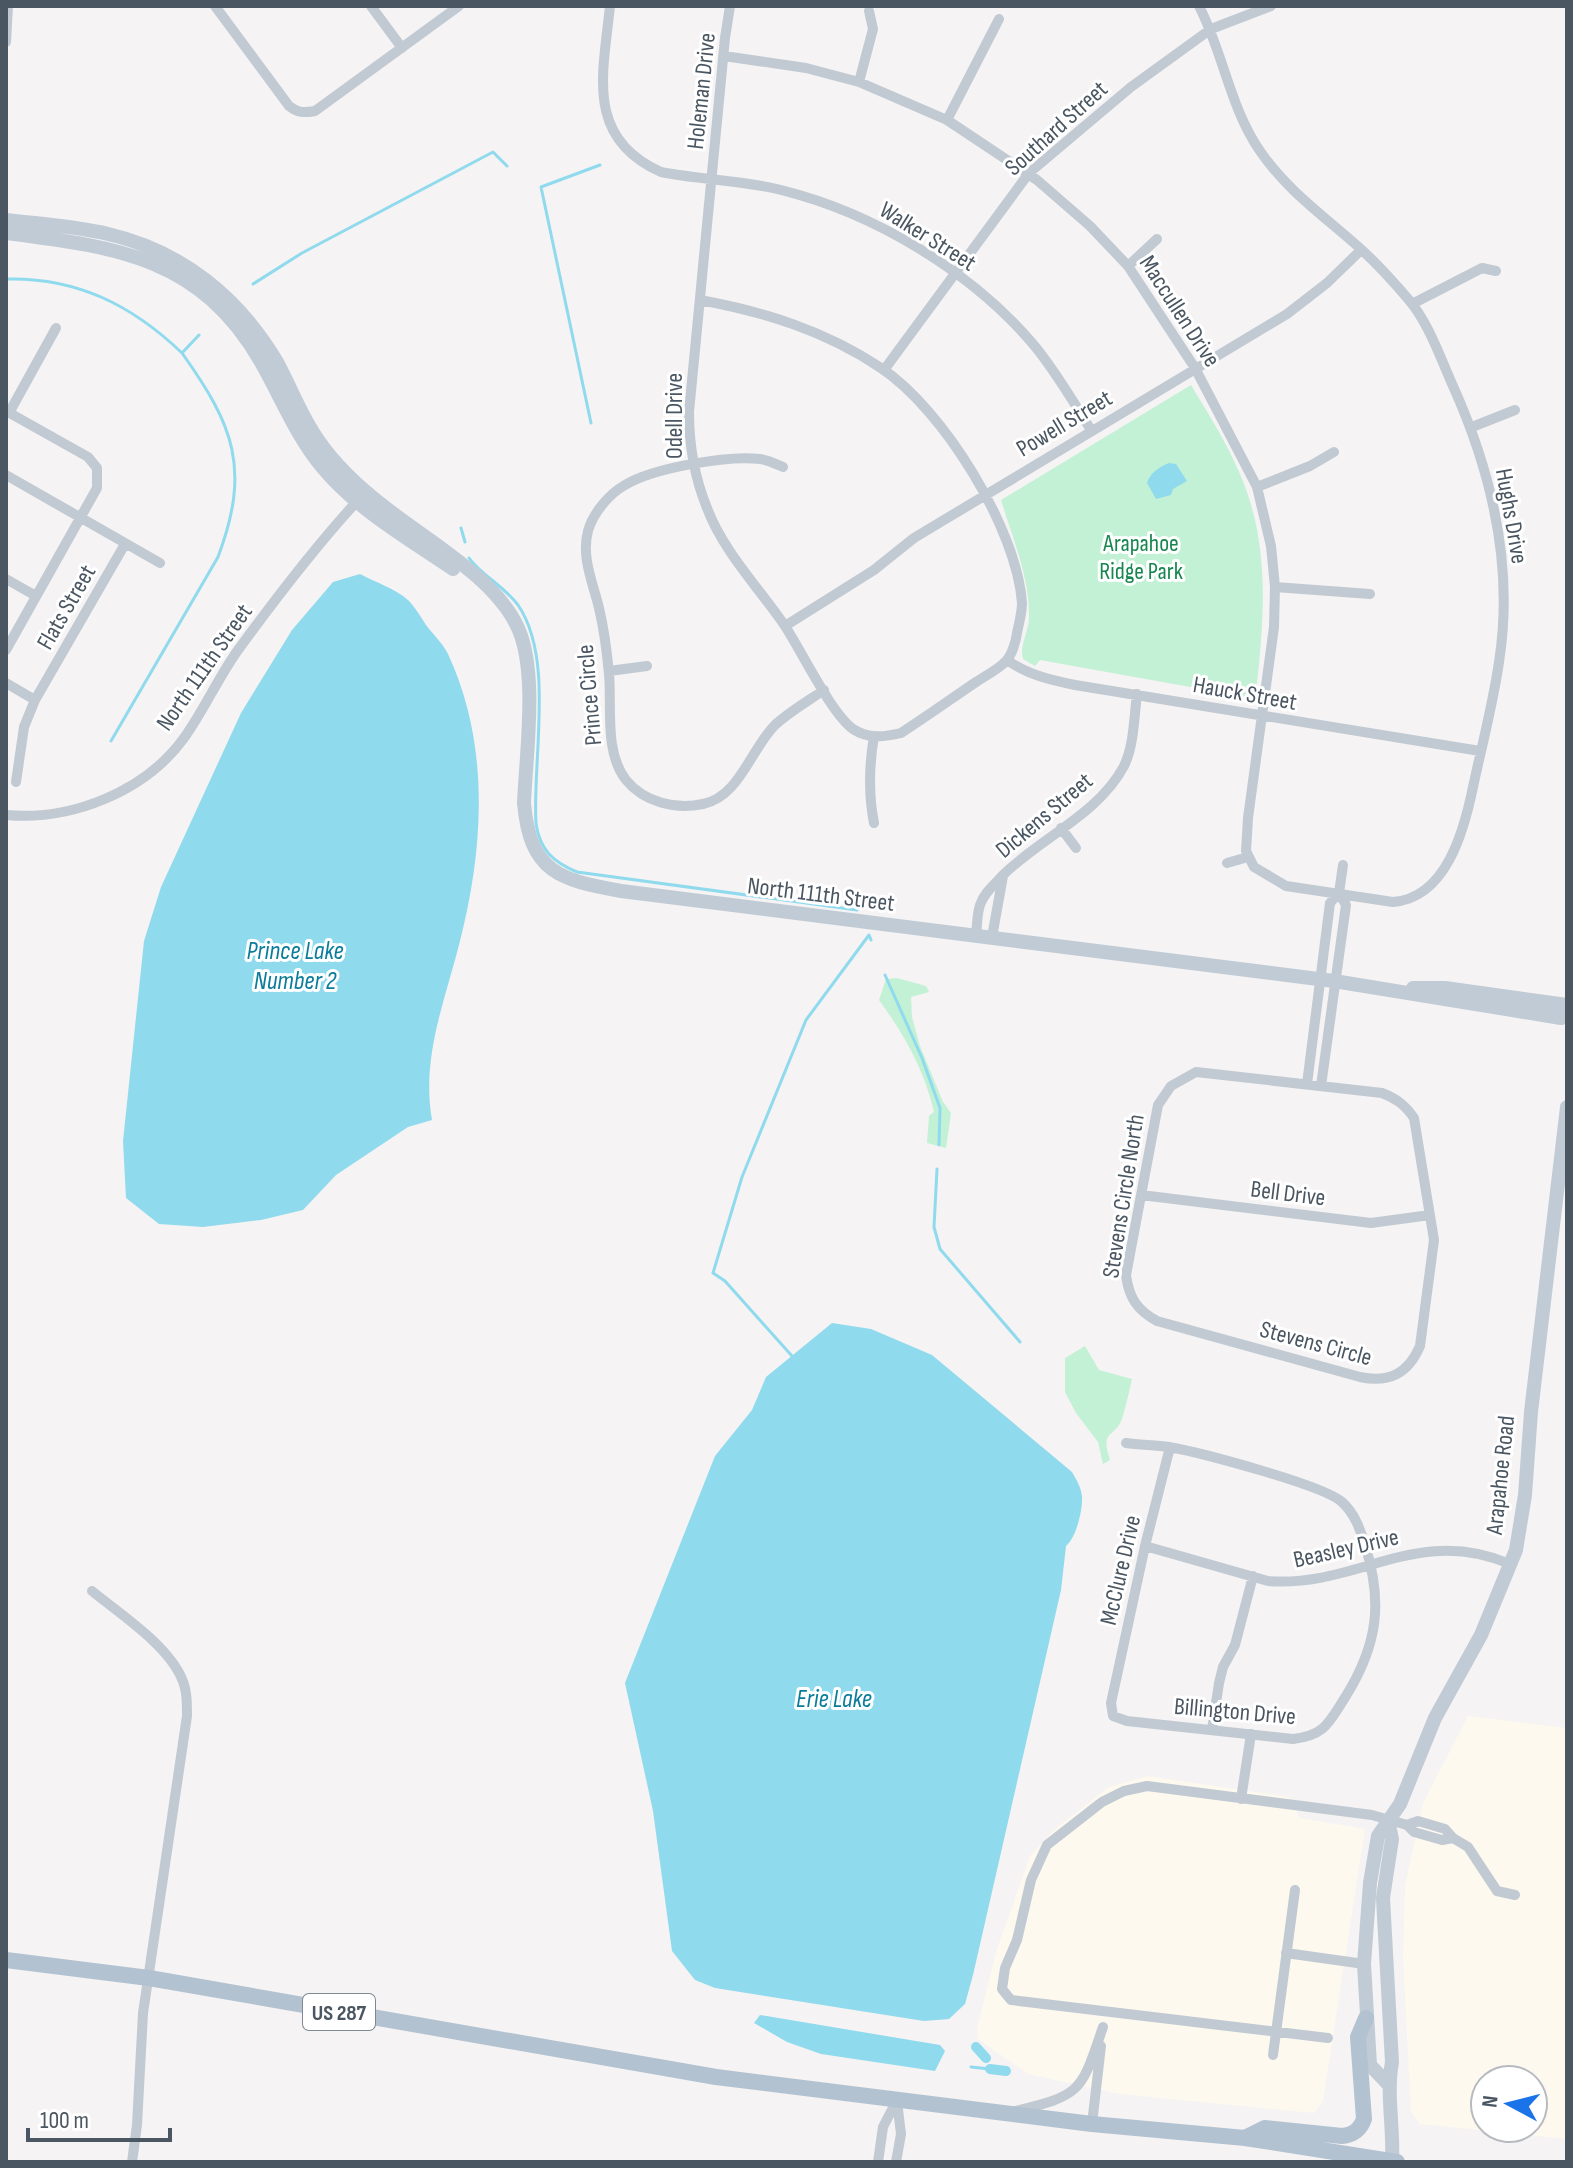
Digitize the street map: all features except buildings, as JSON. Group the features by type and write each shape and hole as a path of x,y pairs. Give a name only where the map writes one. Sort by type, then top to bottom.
{"main road":[{"name":"US 287","path":"6,1960 149,1978 716,2077 1092,2124 1245,2138 1394,2162"},
{"path":"1245,2138 1265,2128 1342,2136 1357,2130 1364,2119 1358,2037 1366,2018"}],"street":[{"path":"6,42 8,6"},
{"path":"215,6 296,112 315,111 459,6"},
{"path":"371,6 402,48"},
{"name":"Walker Street","path":"610,6 602,98 615,135 630,153 661,172 780,190 822,202 911,243 955,273 1032,342 1091,430"},
{"name":"Holeman Drive","path":"712,179 730,6"},
{"path":"1199,6 1211,29"},
{"name":"Southard Street","path":"884,370 1029,173 1084,125 1211,29 1271,6"},
{"path":"859,82 873,29 869,11"},
{"path":"947,120 999,19"},
{"name":"Hughs Drive","path":"1211,29 1247,128 1259,149 1304,204 1361,250 1412,304 1432,340 1472,427 1492,495 1503,579 1499,662 1468,809 1453,852 1431,886 1420,896 1393,902 1286,886 1254,867 1248,857"},
{"name":"Maccullen Drive","path":"724,56 806,68 859,82 947,120 1029,173 1090,226 1128,266 1195,368 1257,487 1271,546 1275,587 1274,627 1248,826 1248,857"},
{"name":"Odell Drive","path":"712,179 689,412 692,465 708,512 824,690 851,727 874,736"},
{"path":"6,220 117,236 161,252 200,275 230,299 259,335 323,448 361,497"},
{"path":"6,233 97,245 125,252 169,271 201,292 233,322 249,343 306,445 323,468 361,497"},
{"path":"1128,266 1157,239"},
{"name":"Powell Street","path":"785,626 854,584 914,538 1287,314 1327,283 1361,250"},
{"path":"1412,304 1482,268 1496,271"},
{"path":"700,300 744,308 796,324 846,347 884,370 937,421 970,468 985,495 1016,571 1022,603 1016,638 1007,660 901,733 887,737 874,736 869,767 869,798 874,823"},
{"path":"6,650 97,488 97,468 88,457 7,412 56,328"},
{"path":"1472,427 1515,410"},
{"path":"1257,487 1310,466 1334,452"},
{"name":"Prince Circle","path":"783,467 764,459 719,459 641,476 608,498 596,514 588,531 586,554 600,612 609,671 616,763 625,779 651,799 671,805 706,804 732,785 776,724 824,690"},
{"path":"6,475 160,563"},
{"name":"North 111th Street","path":"6,815 39,815 85,806 128,787 150,773 181,742 239,649 361,497 460,563 511,615 525,650 528,687 526,825 538,857 565,877 621,891 1327,980 1387,988 1457,1003 1561,1018 1567,1016"},
{"name":"Flats Street","path":"16,782 24,727 35,700 125,544"},
{"path":"6,579 36,596"},
{"path":"1275,587 1370,594"},
{"name":"Hauck Street","path":"1007,660 1045,679 1480,751"},
{"path":"609,671 647,666"},
{"path":"6,683 35,700"},
{"name":"Dickens Street","path":"976,935 980,905 989,890 1020,857 1102,798 1125,763 1137,694"},
{"path":"1061,828 1076,848"},
{"path":"1227,863 1248,857"},
{"path":"1321,1086 1330,903 1339,893 1343,865"},
{"name":"Dickens Street","path":"992,937 1003,876"},
{"path":"1307,1084 1327,980 1346,905 1339,893"},
{"name":"North 111th Street","path":"1387,988 1445,988 1567,1005"},
{"name":"Stevens Circle","path":"1135,1304 1157,1321 1377,1380 1392,1378 1405,1370 1420,1346 1434,1240 1414,1118 1406,1107 1382,1093 1196,1072 1179,1080 1165,1093"},
{"name":"Stevens Circle North","path":"1135,1304 1128,1292 1126,1275 1158,1105 1165,1093"},
{"name":"Arapahoe Road","path":"1388,2084 1370,2065 1366,2018 1364,1964 1370,1883 1378,1836 1400,1804 1443,1701 1485,1627 1516,1550 1523,1512 1531,1412 1567,1107"},
{"name":"Bell Drive","path":"1141,1195 1371,1223 1430,1215"},
{"name":"Billington Drive","path":"1111,1703 1113,1716 1127,1721 1293,1739 1309,1737 1327,1726 1356,1679 1370,1647 1376,1619 1376,1588 1371,1564 1359,1527 1341,1500 1325,1491 1170,1447 1126,1443"},
{"name":"McClure Drive","path":"1111,1703 1170,1447"},
{"name":"Beasley Drive","path":"1145,1546 1268,1581 1303,1582 1434,1549 1491,1556 1510,1564"},
{"path":"1212,1730 1223,1667 1235,1645 1253,1576"},
{"path":"92,1591 147,1636 173,1663 183,1679 187,1697 187,1716 143,2013 132,2162"},
{"path":"1241,1799 1251,1734"},
{"path":"1328,2038 1011,2000 1002,1989 1005,1968 1017,1940 1031,1880 1047,1845 1102,1802 1124,1791 1147,1786 1372,1815 1442,1840 1453,1838 1468,1847 1497,1891 1515,1895"},
{"name":"Arapahoe Road","path":"1388,1821 1392,1839 1383,1898 1392,2062 1388,2084 1394,2162"},
{"path":"1273,2055 1295,1890"},
{"path":"1286,1953 1364,1964"},
{"path":"1092,2124 1105,2011"},
{"path":"1004,2113 1051,2102 1074,2091 1088,2074 1103,2027"},
{"path":"878,2162 883,2127 897,2100"},
{"path":"896,2162 901,2134 897,2100"}],"shaded area":[{"path":"1468,1716 1567,1728 1567,2139 1549,2137 1549,2064 1469,2064 1469,2129 1420,2124 1411,2112 1403,1960 1405,1886 1423,1803"},
{"path":"1148,1776 1289,1797 1300,1818 1365,1829 1323,2101 1314,2113 1120,2094 1028,2074 978,2039 977,2028 996,1952 1030,1856 1054,1830 1109,1787"}],"green space":[{"name":"Arapahoe Ridge Park","path":"1191,385 1234,461 1254,517 1260,546 1263,603 1256,692 1246,697 1040,660 1035,666 1023,659 1022,649 1029,617 1027,587 1001,500"},
{"path":"897,978 926,986 929,992 911,997 912,1017 920,1046 943,1102 951,1113 946,1148 927,1143 929,1116 934,1112 925,1081 905,1040 879,1000 886,979"},
{"path":"1085,1346 1099,1370 1132,1379 1122,1419 1107,1439 1110,1460 1103,1464 1098,1442 1065,1392 1065,1358"}],"water":[{"path":"1169,463 1176,464 1187,481 1173,489 1171,495 1156,499 1147,483 1155,471"},
{"name":"Prince Lake Number 2","path":"360,574 408,600 446,650 462,688 477,760 478,833 474,869 460,941 432,1051 429,1097 432,1120 408,1127 336,1175 303,1210 261,1220 203,1227 159,1224 126,1198 123,1141 144,941 161,887 241,713 292,630 333,582"},
{"name":"Erie Lake","path":"832,1323 871,1329 932,1355 1072,1472 1081,1493 1080,1516 1073,1537 1066,1546 1061,1590 973,1975 965,2004 949,2019 924,2021 715,1988 695,1980 672,1951 653,1811 625,1683 715,1456 752,1410 766,1377"},
{"path":"760,2015 940,2045 945,2051 935,2071 821,2054 787,2042 754,2023"}],"waterway":[{"path":"253,284 302,253 493,152 507,166"},
{"path":"591,423 541,187 600,165"},
{"path":"6,279 56,283 102,297 143,321 182,353 199,335"},
{"path":"111,741 218,557 234,498 235,473 225,426 182,353"},
{"path":"461,528 465,542"},
{"path":"469,558 512,598 529,627 539,681 536,824 544,848 555,859 577,872 857,910"},
{"path":"792,1356 725,1281 713,1273 742,1177 806,1020 869,935 871,940"},
{"path":"885,975 922,1058 940,1108 939,1145"},
{"path":"937,1169 934,1227 940,1249 1020,1342"},
{"path":"976,2047 986,2058"},
{"path":"971,2067 990,2069"},
{"path":"990,2069 1006,2071"}]}
